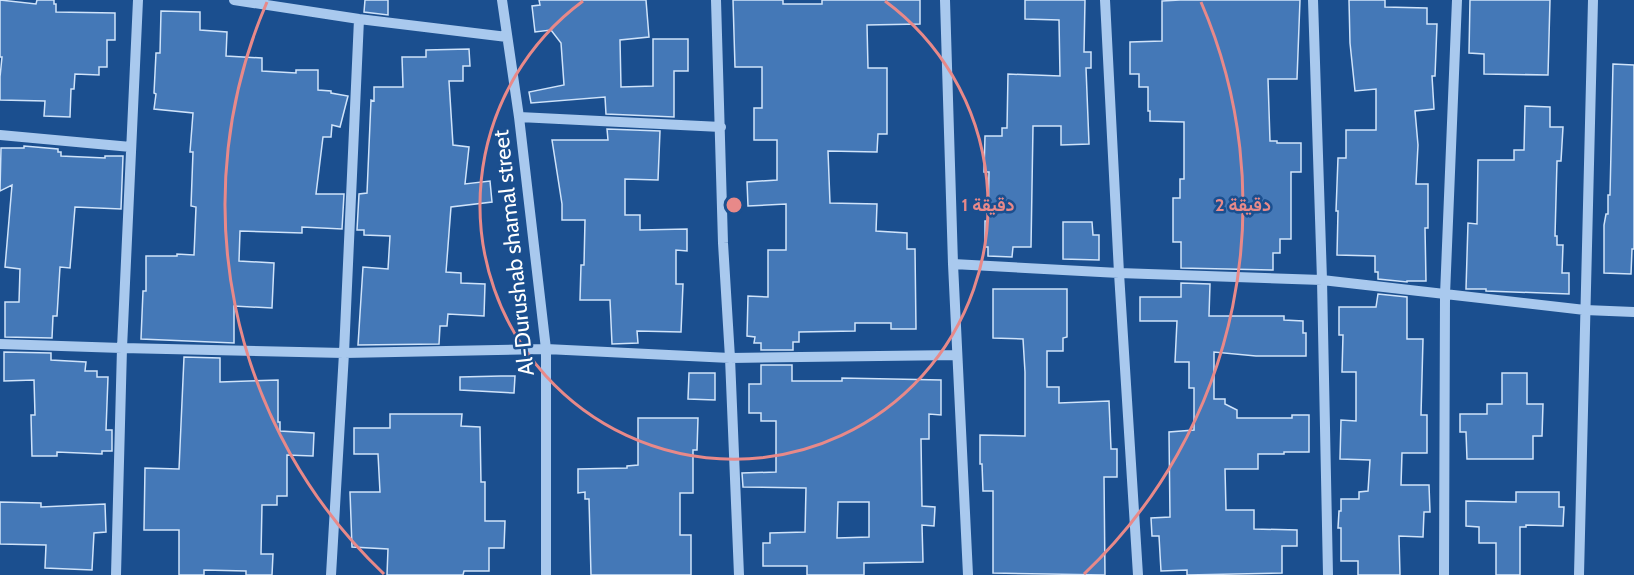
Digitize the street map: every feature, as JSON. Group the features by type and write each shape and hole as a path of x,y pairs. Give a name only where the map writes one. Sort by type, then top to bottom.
{"street":[{"path":"116,575 122,348 138,0"},
{"path":"234,0 359,19 507,37"},
{"name":"Al-Durushab shamal street","path":"502,0 519,117 546,349 546,575"},
{"path":"716,0 723,243 739,575"},
{"path":"945,0 953,264 968,575"},
{"path":"1105,0 1138,575"},
{"path":"1313,0 1328,575"},
{"path":"1444,575 1445,295 1457,0"},
{"path":"1579,575 1593,0"},
{"path":"331,575 344,353 359,19"},
{"path":"519,117 721,127"},
{"path":"0,135 130,147"},
{"path":"953,264 1119,273 1322,280 1585,310 1634,312"},
{"path":"0,344 344,353 546,349 730,358 957,355"}],"building":[{"path":"0,0 36,4 37,0 54,0 56,12 115,13 115,40 107,40 107,67 99,67 99,75 75,74 74,89 71,89 70,117 44,116 45,101 0,100 2,57 0,57"},
{"path":"365,0 388,0 388,15 364,12"},
{"path":"539,0 646,0 649,37 620,40 621,87 653,86 653,39 688,39 688,71 674,71 674,117 606,114 605,97 531,103 529,92 564,85 561,43 551,30 535,32 532,6 540,5"},
{"path":"733,0 783,0 783,4 822,4 822,0 920,0 920,24 867,25 868,68 887,68 887,134 878,134 877,152 828,151 830,203 877,204 876,231 907,233 907,249 915,249 916,329 891,329 891,323 855,323 855,331 799,332 799,342 793,342 793,350 761,350 761,343 754,343 755,337 747,336 748,296 768,297 768,250 786,250 786,204 748,206 747,182 777,180 777,140 754,140 754,108 762,108 762,67 735,67"},
{"path":"1025,0 1085,0 1084,52 1091,52 1091,68 1086,68 1089,144 1061,145 1061,126 1033,126 1031,247 1013,247 1012,257 988,256 988,247 985,247 985,221 988,221 989,172 984,172 985,136 1002,136 1002,128 1007,128 1008,74 1060,76 1059,20 1025,19"},
{"path":"1300,0 1297,79 1268,79 1270,141 1301,143 1301,172 1291,172 1291,239 1280,239 1280,253 1273,253 1273,270 1181,268 1181,242 1173,242 1173,198 1180,198 1180,179 1184,179 1184,122 1150,121 1148,87 1139,87 1139,74 1130,74 1130,42 1162,41 1162,1"},
{"path":"1349,0 1385,0 1385,7 1427,8 1427,24 1437,24 1435,76 1432,76 1434,109 1415,111 1418,145 1416,184 1428,184 1428,228 1425,228 1426,281 1378,279 1378,272 1375,272 1375,256 1337,255 1338,158 1346,158 1346,130 1376,130 1376,89 1355,91 1350,43"},
{"path":"1470,0 1550,0 1548,75 1484,74 1484,54 1469,53"},
{"path":"161,11 200,12 200,30 227,32 226,56 262,58 262,71 296,73 296,70 318,70 318,90 348,96 340,127 332,125 331,137 323,137 316,194 344,194 342,229 302,227 302,233 240,231 239,261 274,263 272,308 234,306 234,343 141,339 143,291 146,291 146,256 194,255 196,207 191,206 193,152 190,152 193,113 154,109 156,53 160,53"},
{"path":"469,49 470,66 463,66 463,81 449,81 453,145 469,147 465,184 490,181 492,202 451,207 446,272 461,273 461,283 485,284 484,316 448,314 447,326 440,326 439,344 358,345 363,267 388,269 390,236 364,235 364,230 357,230 359,194 367,193 371,100 374,101 374,87 403,87 402,57 426,57 426,50"},
{"path":"1613,64 1634,65 1634,249 1632,249 1631,274 1604,273 1604,225 1606,214 1608,214 1608,195 1610,195"},
{"path":"1525,106 1550,107 1550,127 1563,127 1561,161 1557,161 1555,236 1557,236 1557,245 1563,245 1562,273 1569,273 1569,294 1466,289 1468,223 1477,224 1478,160 1514,160 1514,150 1524,150"},
{"path":"607,129 660,131 658,180 625,179 625,215 640,215 640,230 687,229 687,251 676,250 676,284 683,284 681,332 637,331 638,343 612,344 610,300 580,300 581,265 584,265 585,220 562,220 562,204 552,140 608,140"},
{"path":"24,146 58,149 61,156 105,158 105,156 123,156 121,209 75,207 70,268 60,267 57,316 53,316 52,338 5,337 5,302 19,302 20,269 5,267 12,185 0,191 1,148 24,148"},
{"path":"1063,222 1092,222 1093,235 1099,235 1099,260 1063,259"},
{"path":"1181,283 1210,284 1209,316 1284,316 1284,320 1303,321 1303,333 1306,333 1306,356 1256,356 1214,352 1214,399 1225,399 1225,404 1237,410 1237,418 1292,418 1292,415 1309,415 1309,452 1258,454 1258,469 1225,469 1226,510 1254,510 1254,529 1297,530 1297,546 1282,546 1282,573 1187,575 1187,570 1161,571 1159,536 1152,536 1151,518 1170,517 1169,432 1194,430 1194,388 1189,388 1189,362 1175,362 1177,321 1140,321 1140,297 1181,297"},
{"path":"993,289 1067,289 1067,337 1063,338 1063,351 1047,351 1047,387 1059,387 1059,403 1109,401 1111,449 1117,449 1117,477 1104,477 1105,575 993,573 993,491 983,491 980,435 1025,436 1025,372 1023,339 993,338"},
{"path":"1378,294 1407,297 1407,339 1423,339 1421,415 1427,415 1427,453 1402,453 1401,485 1429,485 1430,512 1424,512 1423,537 1399,536 1400,575 1358,575 1358,561 1341,561 1341,528 1338,528 1341,499 1359,499 1359,492 1368,491 1370,460 1340,459 1341,420 1356,421 1356,372 1342,372 1343,335 1339,335 1339,307 1376,307"},
{"path":"4,352 51,353 51,360 86,362 85,371 97,371 97,377 108,377 106,430 112,430 112,451 102,451 102,454 57,452 57,456 32,456 31,415 35,415 34,380 4,381"},
{"path":"184,357 220,358 220,382 278,380 280,431 314,433 313,456 287,455 287,496 277,496 277,505 262,505 261,554 273,554 272,575 246,575 246,571 204,570 204,575 179,575 179,530 144,530 145,468 179,469"},
{"path":"761,365 792,365 792,381 842,381 842,378 941,380 941,415 929,414 929,439 921,439 922,506 935,507 934,526 922,525 923,562 864,563 864,575 807,575 807,566 763,566 763,543 770,543 770,533 805,532 806,488 743,487 742,473 776,472 776,421 761,421 761,413 749,413 749,384 761,384","holes":["838,502 869,502 869,537 837,538"]},
{"path":"689,373 715,373 715,400 688,399"},
{"path":"1502,373 1527,373 1527,404 1543,404 1542,436 1533,436 1533,459 1467,459 1466,432 1460,432 1460,414 1487,414 1487,404 1502,404"},
{"path":"515,376 514,393 460,390 460,377"},
{"path":"390,414 462,414 461,426 480,427 481,482 485,482 485,521 505,521 504,548 489,548 489,571 464,571 463,575 387,575 388,549 352,547 350,492 380,492 378,454 354,454 354,428 390,428"},
{"path":"638,418 698,418 697,450 693,450 693,493 680,493 680,535 691,535 691,575 591,575 589,499 585,499 585,492 578,493 578,469 627,468 627,466 638,465"},
{"path":"1516,492 1559,492 1559,507 1564,507 1563,526 1526,525 1526,527 1520,527 1520,575 1496,575 1496,543 1479,543 1479,527 1466,526 1466,501 1516,502"},
{"path":"0,502 41,503 41,507 105,504 106,532 94,533 92,570 45,568 46,545 0,544"}]}
